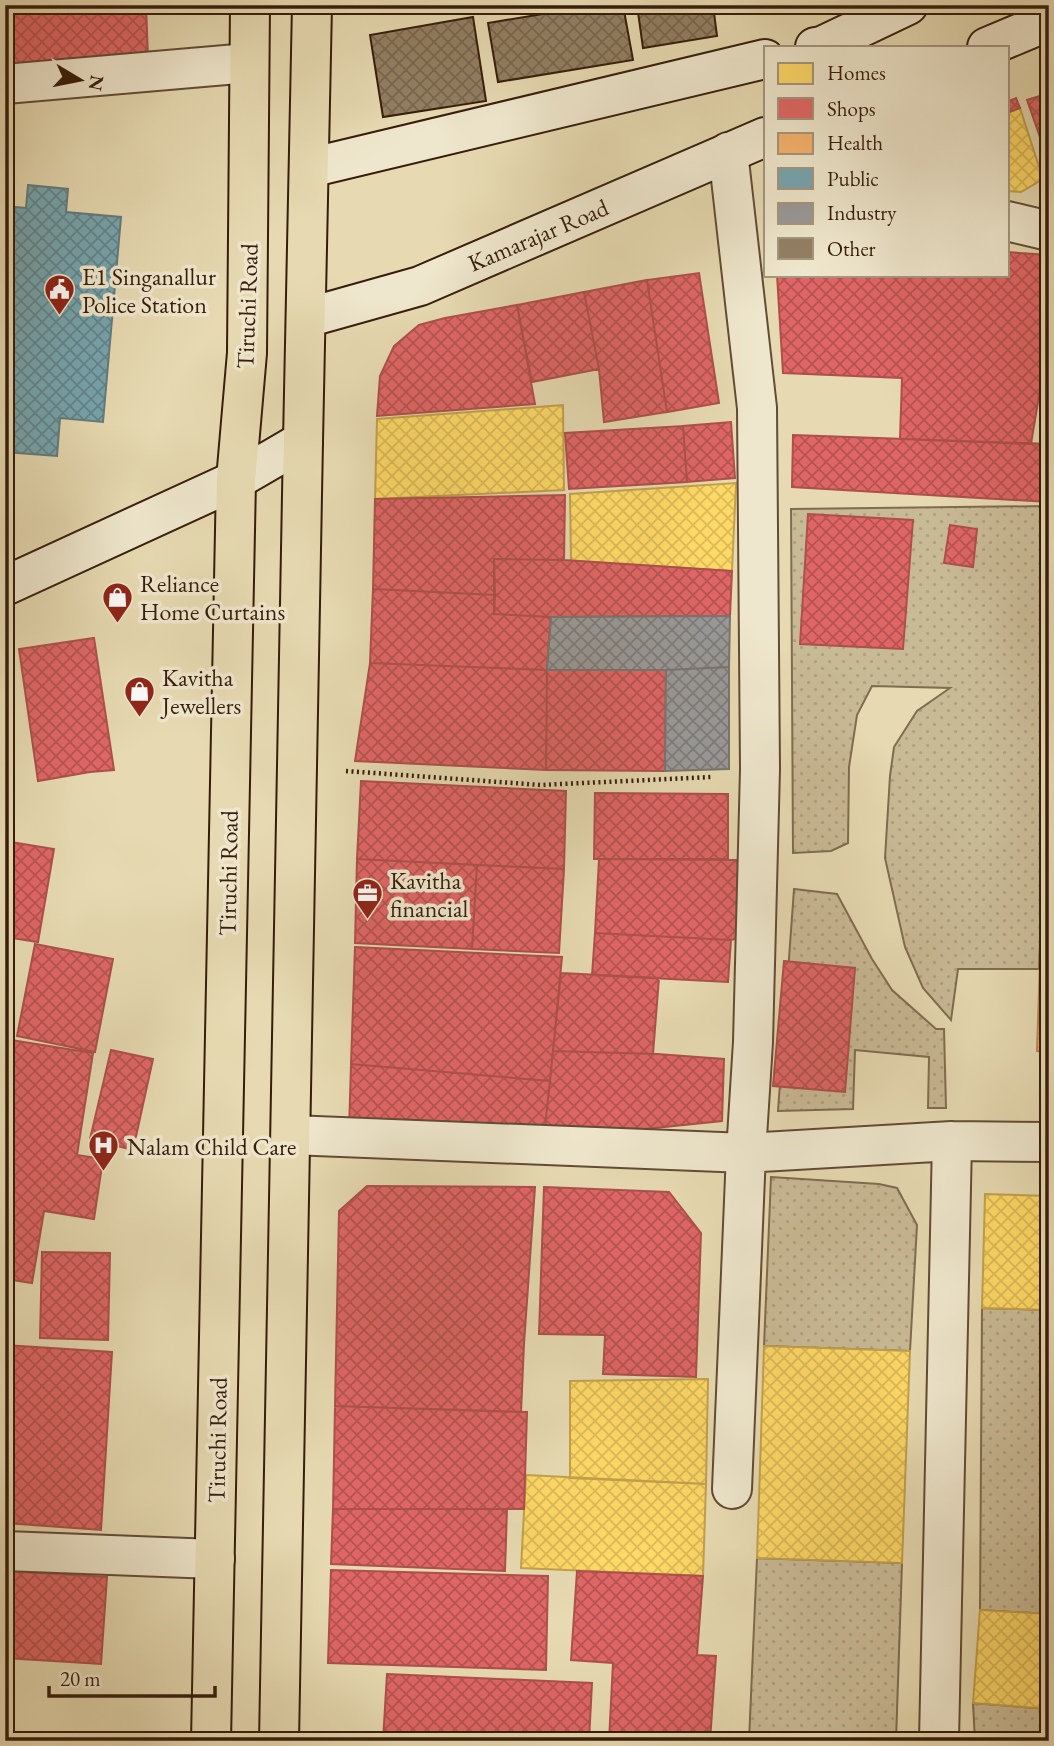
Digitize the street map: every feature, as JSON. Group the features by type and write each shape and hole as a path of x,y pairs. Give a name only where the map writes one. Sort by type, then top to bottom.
{"highway":[{"name":"Tiruchi Road","path":"211,1741 236,480 247,353 250,5"},
{"path":"279,1741 312,5"}],"street":[{"path":"822,46 908,5"},
{"path":"989,46 1049,21"},
{"path":"309,168 764,59"},
{"path":"5,84 249,63"},
{"name":"Kamarajar Road","path":"306,318 419,286 764,137"},
{"path":"728,152 757,408 760,769 753,1042 732,1489"},
{"path":"1009,221 1049,231"},
{"path":"5,586 236,480 303,442"},
{"path":"291,1135 746,1153 952,1141 1049,1142"},
{"path":"939,1741 952,1141"},
{"path":"5,1551 215,1559"}],"path":[{"path":"297,769 541,785 731,776 760,769"}],"shaded area":[{"path":"1049,506 1049,690 1046,691 1047,752 1039,969 958,969 951,1020 923,988 905,947 885,858 894,747 917,711 950,688 872,686 857,715 849,767 848,843 831,851 793,853 791,509"},
{"path":"794,889 837,894 892,990 936,1029 944,1029 946,1108 928,1108 929,1057 855,1050 853,1109 778,1111"},
{"path":"771,1177 879,1184 897,1188 917,1225 910,1351 764,1346"},
{"path":"982,1308 1049,1310 1049,1614 980,1610"},
{"path":"757,1558 902,1563 896,1741 749,1741"},
{"path":"973,1703 1049,1709 1049,1741 975,1741"}],"building: Homes":[{"path":"1020,108 1043,179 1021,192 1009,191 1009,112"},
{"path":"563,405 564,490 375,499 377,419"},
{"path":"736,483 732,571 571,561 570,494"},
{"path":"985,1194 1049,1196 1049,1310 982,1308"},
{"path":"764,1346 910,1351 902,1563 757,1558"},
{"path":"708,1379 706,1484 570,1478 570,1381"},
{"path":"526,1475 706,1484 703,1576 521,1568"},
{"path":"980,1610 1049,1614 1049,1709 973,1703"}],"building: Shops":[{"path":"5,5 146,5 148,57 5,66"},
{"path":"1049,93 1049,163 1027,100"},
{"path":"1016,98 1020,108 1009,112 1009,101"},
{"path":"1009,252 1049,255 1049,336 1031,444 900,439 902,378 783,373 777,276 1009,276"},
{"path":"699,273 719,403 667,412 647,280"},
{"path":"647,280 667,412 604,422 599,369 584,292"},
{"path":"584,292 599,369 532,382 517,305"},
{"path":"517,305 535,404 377,416 380,376 394,346 419,325"},
{"path":"731,422 735,478 687,482 683,426"},
{"path":"683,426 687,482 569,489 565,433"},
{"path":"793,435 1049,444 1049,502 792,487"},
{"path":"565,495 564,560 494,559 495,595 373,589 375,499"},
{"path":"808,514 913,520 903,649 800,644"},
{"path":"950,525 977,529 973,567 944,563"},
{"path":"494,559 564,560 732,571 730,616 551,617 494,614"},
{"path":"373,589 495,595 494,614 551,617 547,670 370,663"},
{"path":"94,638 114,770 38,781 19,649"},
{"path":"5,641 10,641 9,739 5,739"},
{"path":"370,663 547,670 546,770 355,761"},
{"path":"547,670 666,670 665,771 546,770"},
{"path":"361,781 566,791 564,869 357,859"},
{"path":"595,793 728,794 728,859 594,859"},
{"path":"5,841 54,849 38,942 5,937"},
{"path":"357,859 477,865 472,949 355,943"},
{"path":"599,859 740,860 739,938 731,940 595,933"},
{"path":"477,865 564,869 559,953 472,949"},
{"path":"595,933 731,940 728,982 592,975"},
{"path":"5,941 11,942 5,977"},
{"path":"35,944 113,959 95,1052 17,1036"},
{"path":"355,947 562,957 550,1081 351,1064"},
{"path":"784,961 855,968 845,1092 773,1086"},
{"path":"561,973 659,978 653,1054 553,1051"},
{"path":"5,1039 93,1053 77,1155 103,1159 94,1219 44,1211 32,1283 5,1279"},
{"path":"111,1050 153,1059 133,1150 90,1139"},
{"path":"553,1051 724,1059 722,1121 645,1129 545,1127"},
{"path":"351,1064 550,1081 545,1127 349,1131"},
{"path":"367,1186 535,1187 521,1412 335,1406 339,1211"},
{"path":"544,1187 669,1192 701,1233 696,1377 603,1374 605,1335 539,1334"},
{"path":"42,1252 110,1253 108,1340 40,1338"},
{"path":"5,1345 112,1352 101,1530 5,1523"},
{"path":"335,1406 527,1412 524,1509 333,1509"},
{"path":"333,1509 507,1509 505,1571 331,1564"},
{"path":"331,1570 548,1576 546,1670 328,1663"},
{"path":"5,1571 107,1577 101,1664 5,1658"},
{"path":"577,1571 703,1576 697,1655 716,1656 710,1741 609,1741 613,1663 571,1660"},
{"path":"387,1674 592,1683 589,1741 383,1741"}],"building: Health":[{"path":"1047,752 1049,753 1049,1052 1037,1051"}],"building: Public":[{"name":"E1 Singanallur Police Station","path":"28,185 68,189 66,212 121,217 103,422 60,418 57,456 5,452 5,206 26,208"}],"building: Industry":[{"path":"730,616 729,667 547,670 551,617"},
{"path":"729,667 729,769 665,771 666,670"}],"building: Other":[{"path":"597,5 623,5 633,60 498,82 488,23"},
{"path":"637,5 713,5 717,36 643,48"},
{"path":"473,17 486,101 383,117 370,35"}],"place":[{"name":"E1 Singanallur Police Station","path":"59,317"},
{"name":"Reliance Home Curtains","path":"117,624"},
{"name":"Kavitha Jewellers","path":"139,718"},
{"name":"Kavitha financial","path":"367,921"},
{"name":"Nalam Child Care","path":"104,1173"}]}
